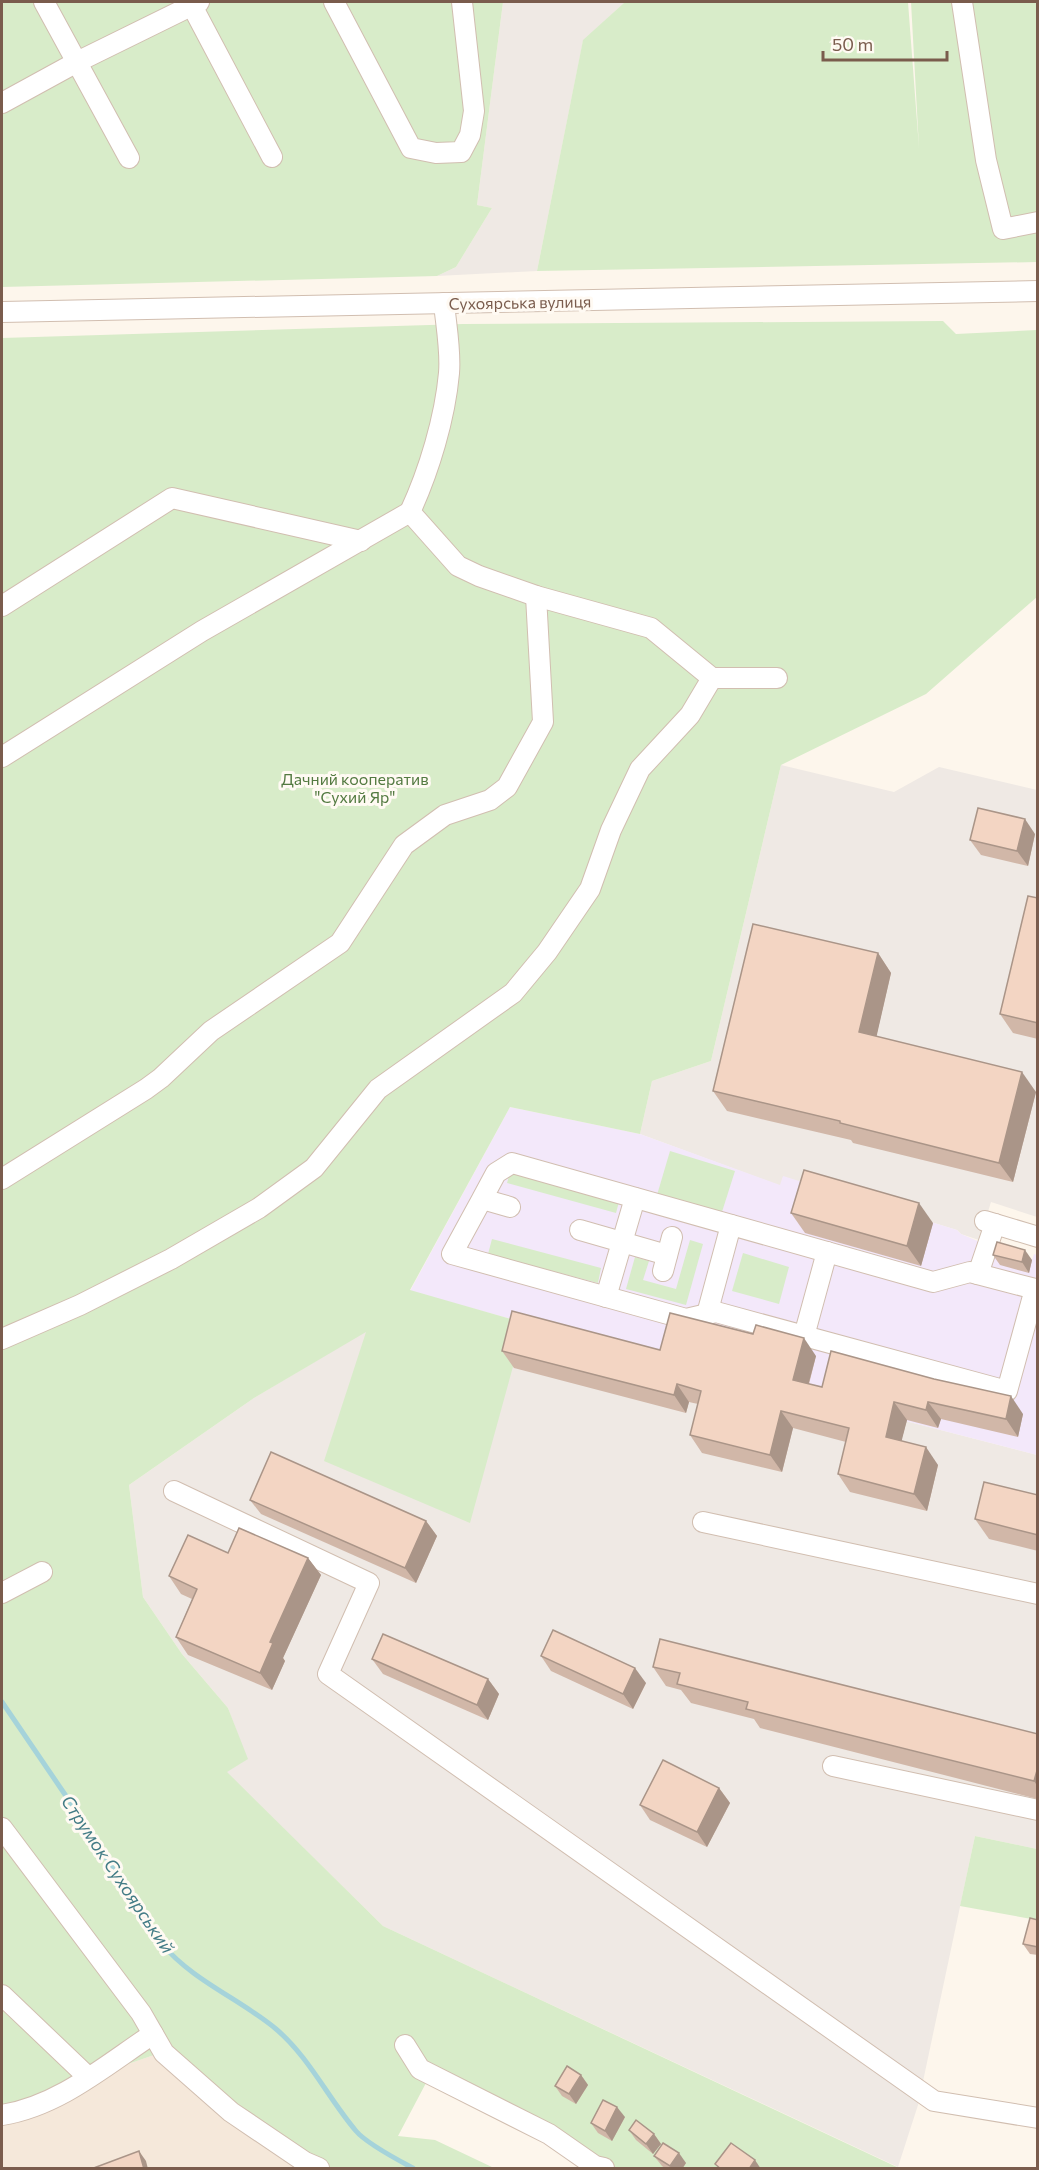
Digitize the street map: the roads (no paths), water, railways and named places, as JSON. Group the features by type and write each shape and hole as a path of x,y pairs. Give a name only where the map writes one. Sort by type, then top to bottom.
{"street":[{"path":"44,2 129,158"},
{"path":"333,2 411,148 436,153 461,152 470,135 474,111 462,2"},
{"path":"962,2 986,160 1003,229 1038,222"},
{"path":"2,103 193,3 272,156"},
{"name":"Сухоярська вулиця","path":"2,312 1038,291"},
{"path":"2,757 202,631 410,512 422,488 441,420 449,372 444,303"},
{"path":"2,606 172,498 361,541"},
{"path":"410,512 458,566 479,576 536,596 651,628 712,678 777,678"},
{"path":"2,1179 146,1089 211,1031 340,943 404,845 445,815 490,800 507,787 543,722 536,596"},
{"path":"2,1339 80,1305 171,1259 259,1208 314,1168 378,1089 513,993 547,952 590,889 612,830 640,769 690,714 712,678"},
{"path":"512,1163 933,1282 970,1272 1035,1289 1007,1391 716,1312 686,1319 452,1254 482,1199 496,1173 512,1163"},
{"path":"606,1297 635,1198"},
{"path":"482,1199 510,1207"},
{"path":"978,1274 990,1223 1038,1237"},
{"path":"707,1314 731,1225"},
{"path":"580,1230 667,1255"},
{"path":"804,1336 827,1252"},
{"path":"174,1491 369,1583 328,1674 934,2101 1038,2118"},
{"path":"703,1522 1038,1594"},
{"path":"2,1593 42,1572"},
{"path":"833,1766 1038,1810"},
{"path":"2,1828 141,2013 164,2053 231,2112 319,2169"},
{"path":"2,1995 87,2077"},
{"path":"2,2115 27,2110 57,2097 153,2034"},
{"path":"405,2045 420,2069 549,2134 595,2166 604,2169"}],"waterway":[{"name":"Струмок Сухоярський","path":"2,1702 162,1944 188,1969 276,2029 298,2052 356,2131 375,2146 413,2168"}],"park label":[{"name":"Дачний кооператив \"Сухий Яр\"","path":"355,787"}]}
